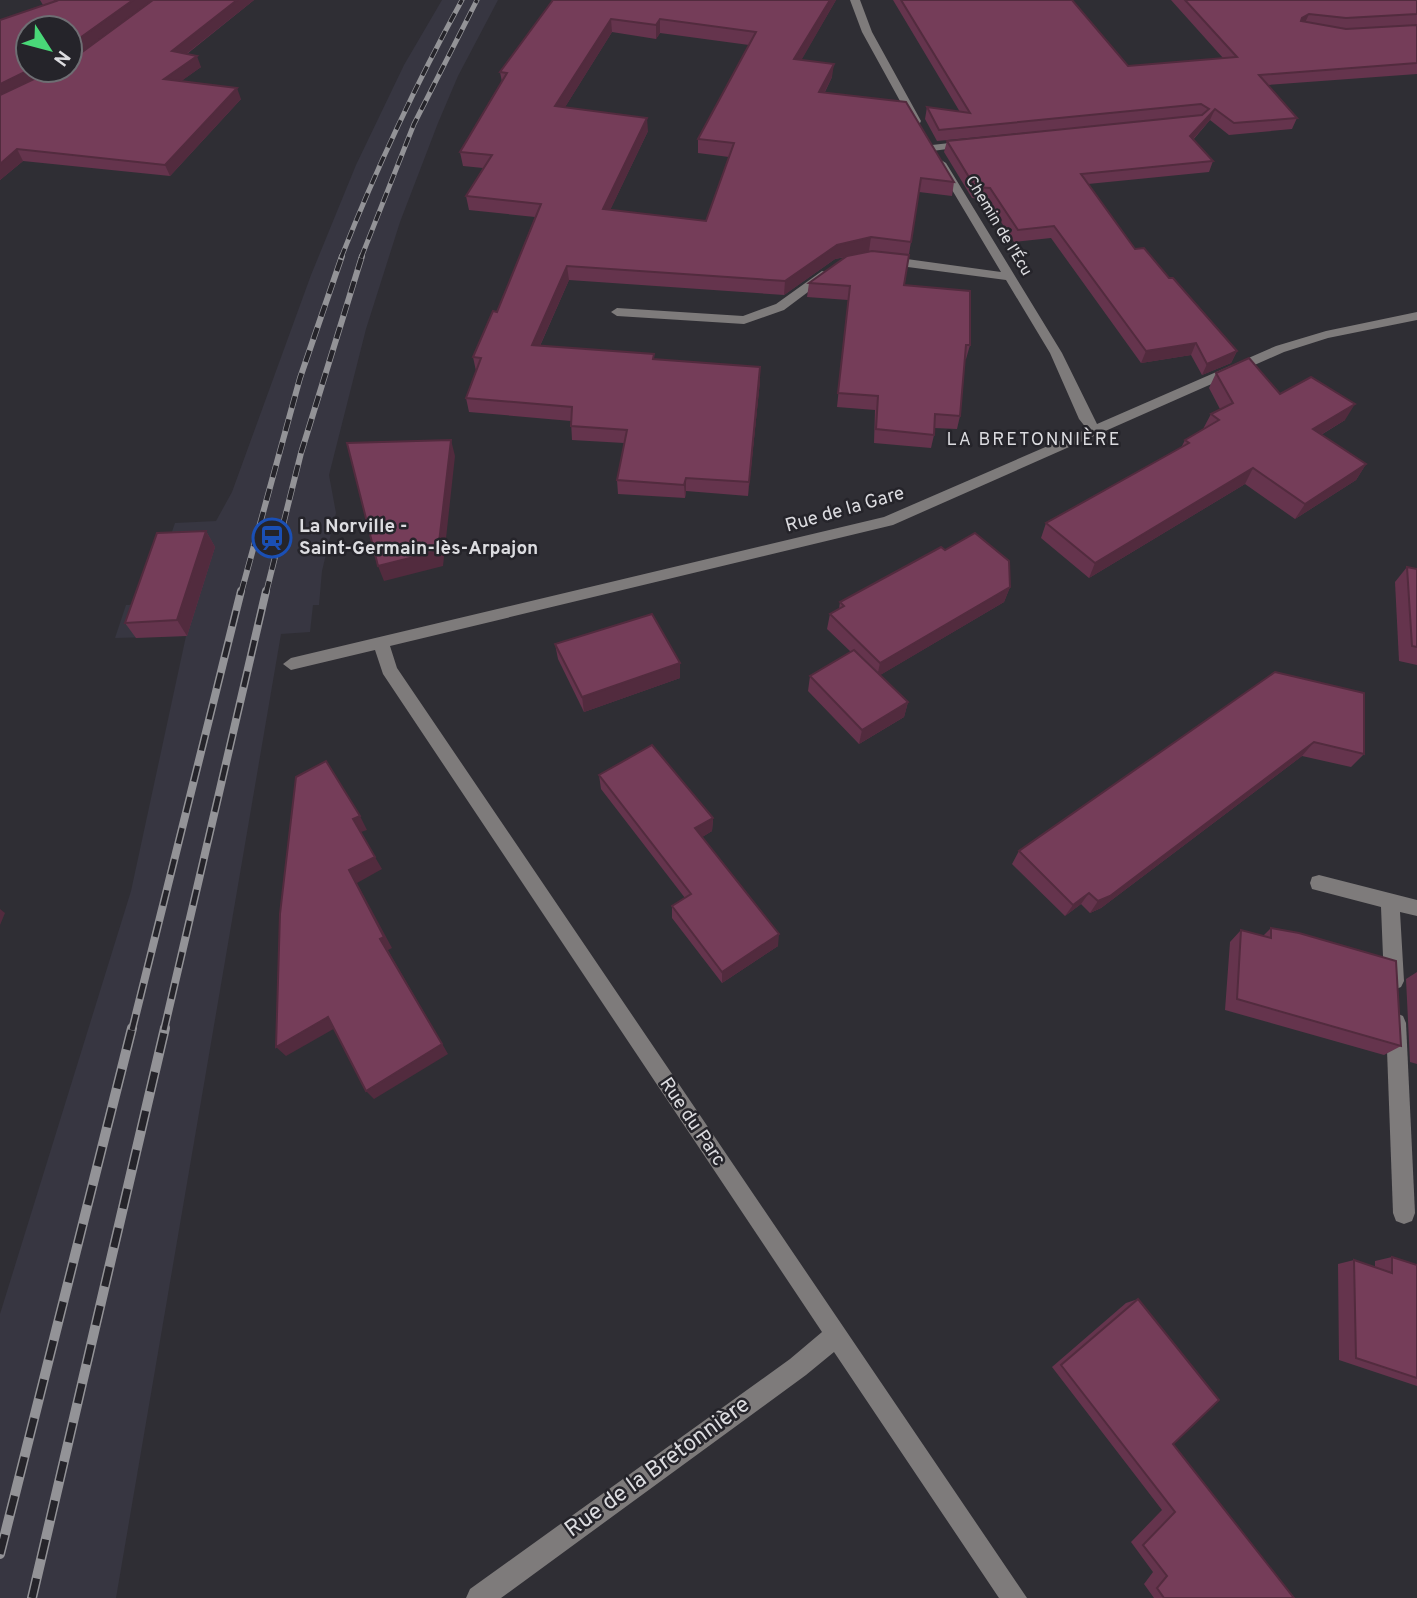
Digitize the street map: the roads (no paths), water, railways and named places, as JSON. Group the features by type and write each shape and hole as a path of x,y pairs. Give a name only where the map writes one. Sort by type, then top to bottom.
{"street":[{"name":"Chemin de l'Écu","path":"855,0 867,32 926,138 1056,353 1086,419 1095,430"},
{"path":"926,138 974,144"},
{"path":"870,258 1010,277"},
{"path":"617,312 744,320 780,307 840,265"},
{"name":"Rue de la Gare","path":"291,664 888,522 1280,349 1326,335 1417,316"},
{"name":"Rue du Parc","path":"381,642 389,670 835,1336 1014,1598"},
{"path":"1319,883 1417,908"},
{"path":"1390,901 1404,1213"},
{"name":"Rue de la Bretonnière","path":"479,1598 798,1367 835,1336"}],"railway":[{"path":"341,258 397,127 462,0"},
{"path":"361,258 414,124 477,0"},
{"path":"241,593 300,378 342,256"},
{"path":"266,593 301,453 362,256"},
{"path":"132,1030 241,591"},
{"path":"164,1030 266,591"},
{"path":"0,1554 132,1028"},
{"path":"32,1598 165,1028"}],"place":[{"name":"La Norville - Saint-Germain-lès-Arpajon","path":"272,538"}],"district":[{"name":"LA BRETONNIÈRE","path":"1034,440"}]}
